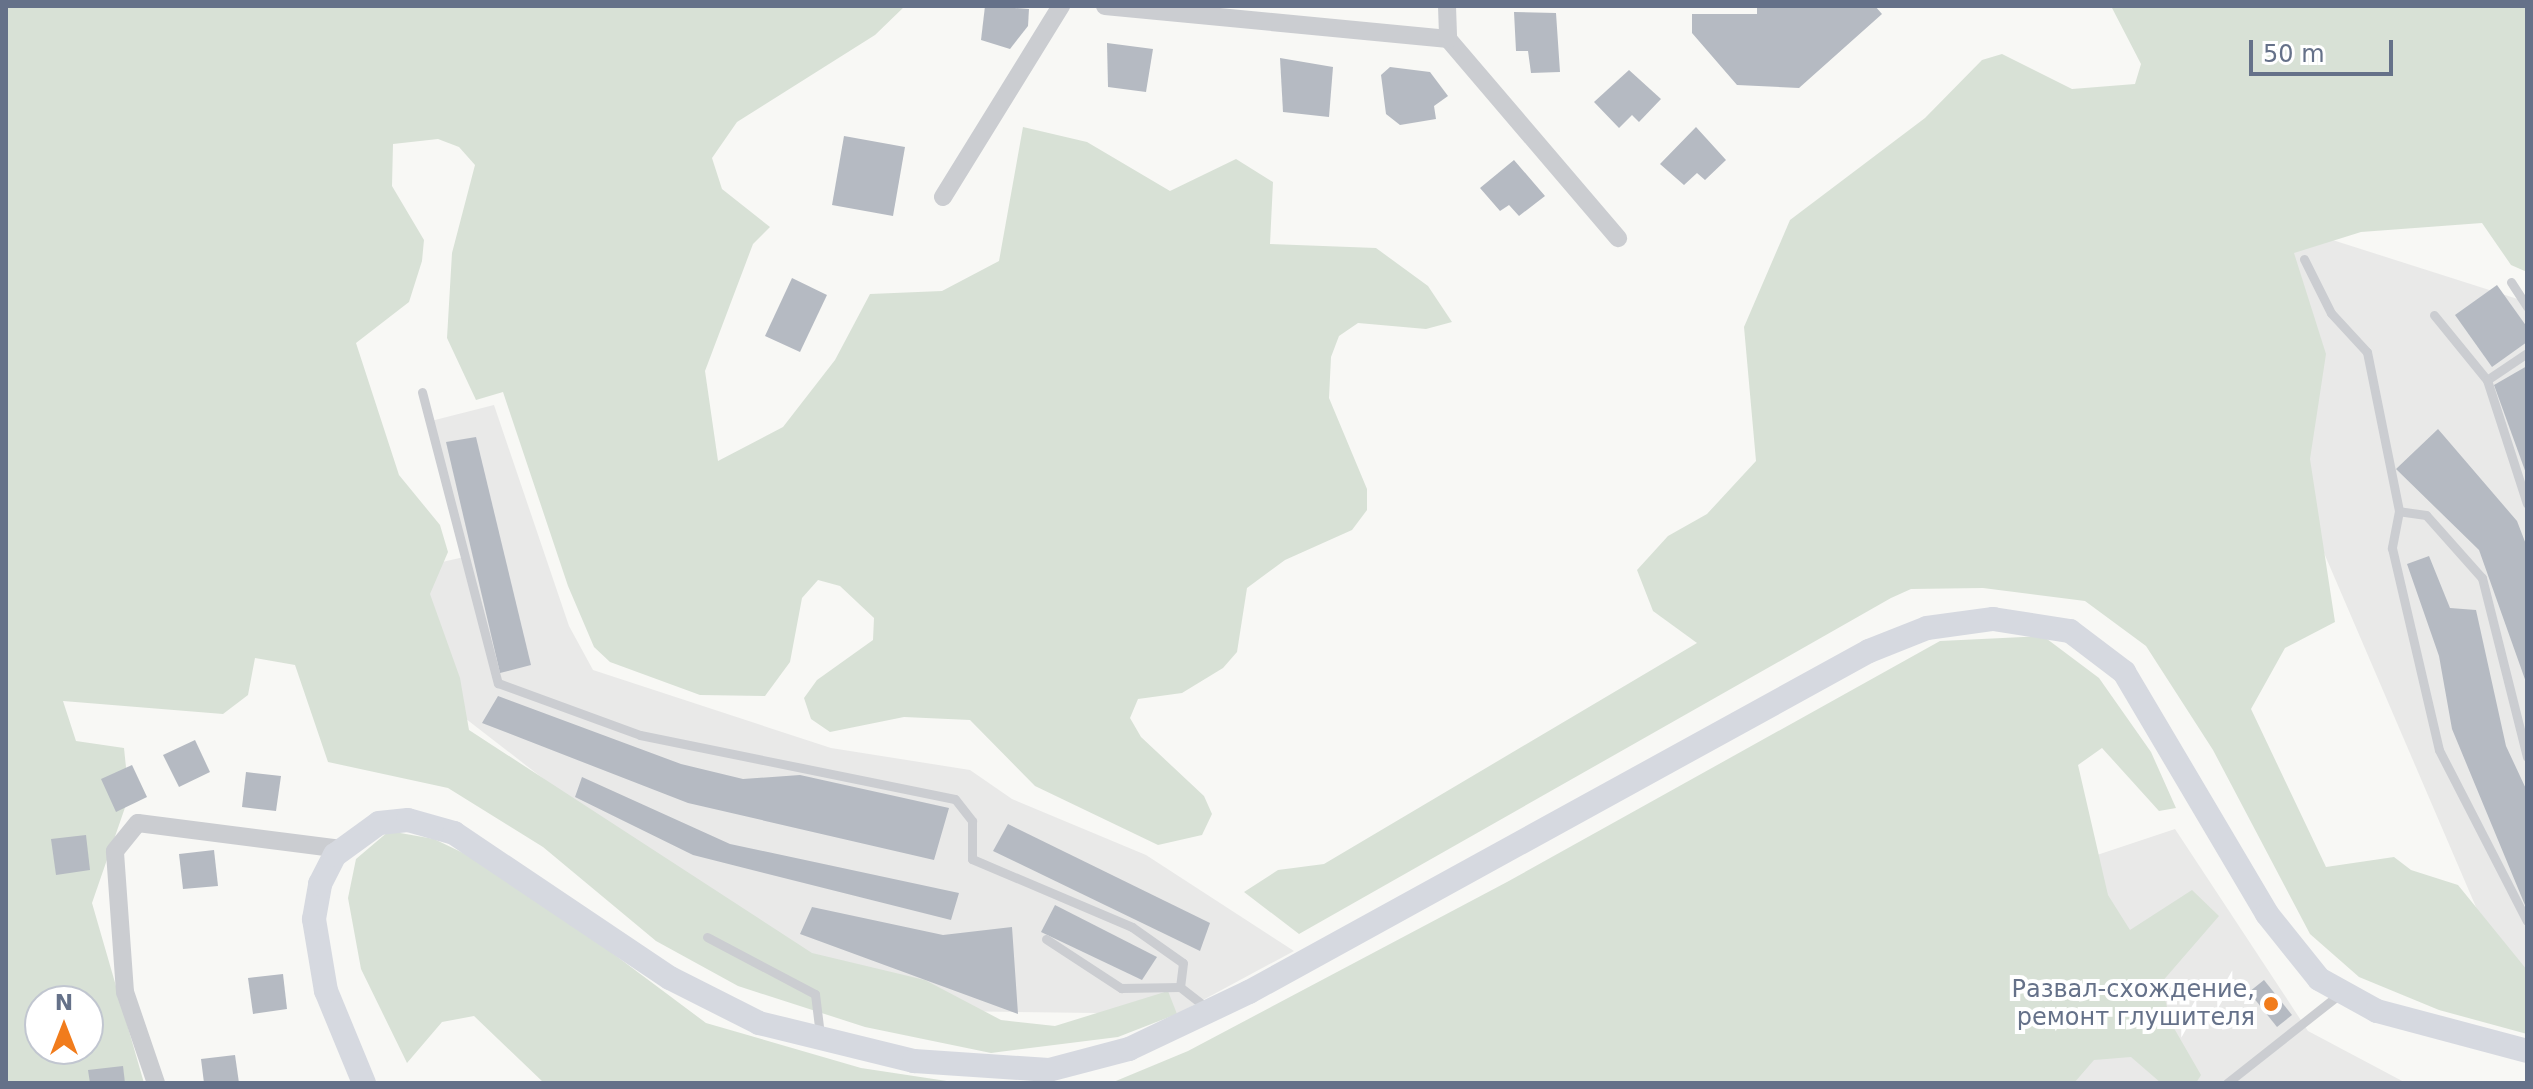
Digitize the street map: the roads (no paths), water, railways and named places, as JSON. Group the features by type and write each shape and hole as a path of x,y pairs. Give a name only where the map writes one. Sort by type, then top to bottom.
{"main road":[{"path":"364,1083 316,948 320,884 343,846 394,820 446,830 697,995 821,1042 945,1066 1040,1071 1119,1052 1211,1011 1436,895 1869,651 1927,628 1993,619 2070,631 2109,655 2139,690 2295,955 2341,993 2399,1018 2527,1051"}],"street":[{"path":"943,197 1061,6"},
{"path":"1105,6 1448,39"},
{"path":"1447,6 1448,39 1618,238"},
{"path":"156,1083 125,992 115,851 138,823 343,846"}],"lane":[{"path":"2304,259 2331,313 2367,352 2399,511 2392,548 2439,750 2527,921"},
{"path":"2511,282 2527,307"},
{"path":"2434,315 2487,380 2527,504"},
{"path":"2487,380 2527,353"},
{"path":"422,392 498,683 640,735 955,799 972,821 972,859 1132,927 1183,963 1180,987"},
{"path":"2399,511 2426,515 2482,578 2527,757"},
{"path":"707,937 815,994 821,1042"},
{"path":"1046,939 1121,988 1180,987 1211,1011"},
{"path":"2227,1083 2341,993"}],"place":[{"name":"Развал-схождение, ремонт глушителя","path":"2271,1004"}]}
